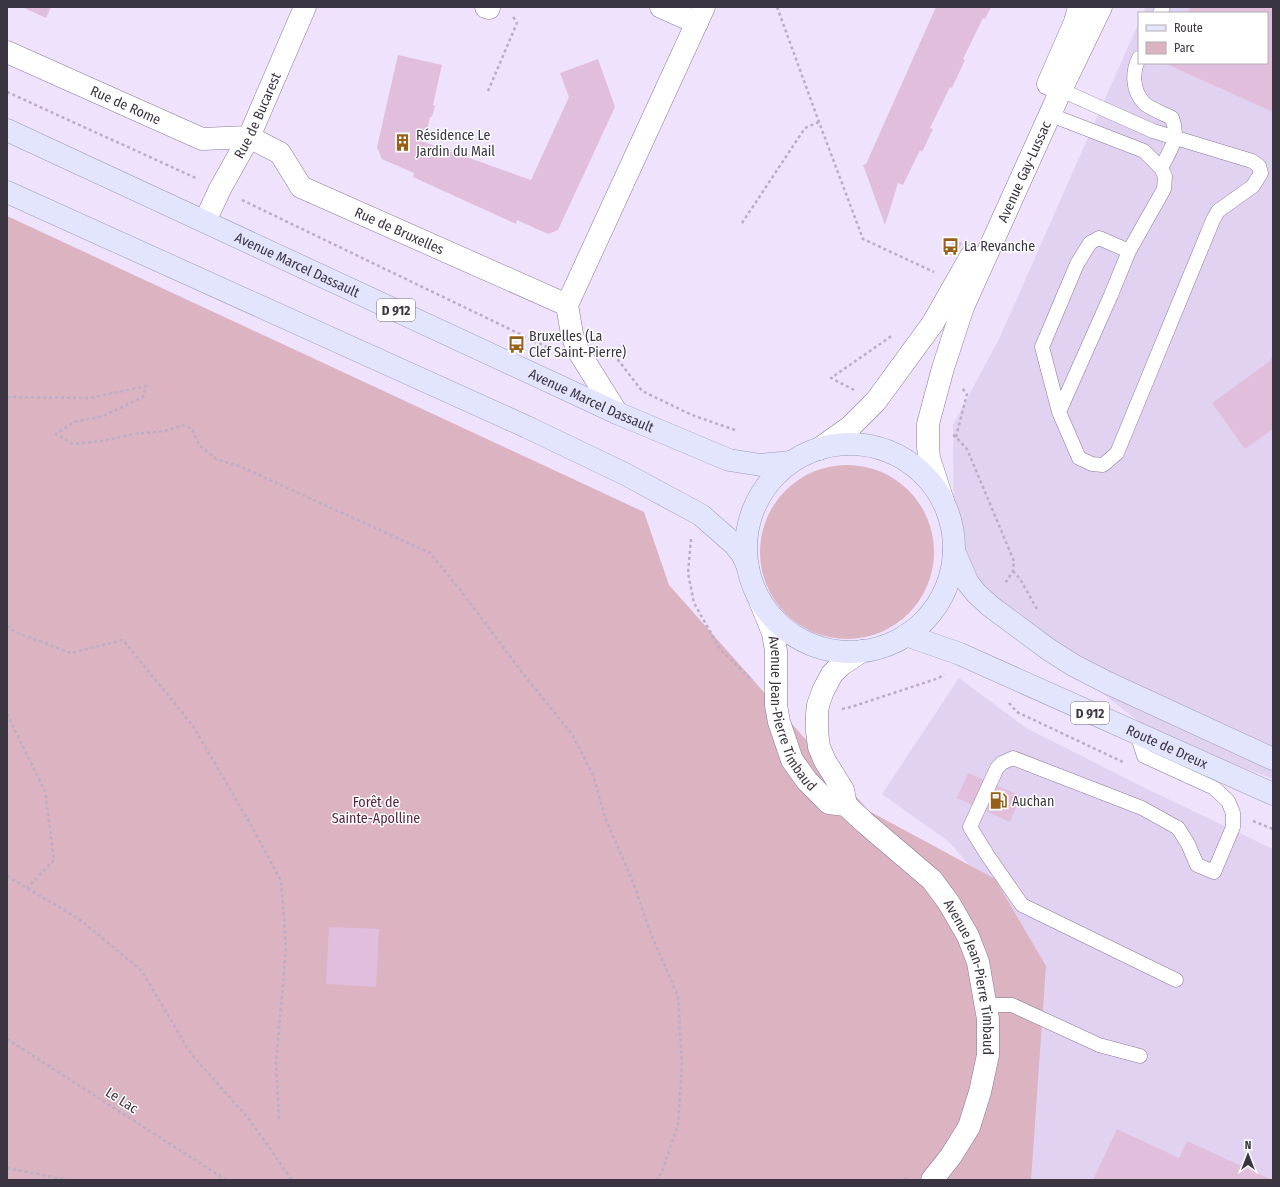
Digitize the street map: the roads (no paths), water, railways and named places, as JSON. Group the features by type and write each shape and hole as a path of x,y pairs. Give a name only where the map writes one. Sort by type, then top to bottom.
{"main road":[{"name":"Avenue Marcel Dassault","path":"7,130 617,413 729,460 762,465 791,462"},
{"path":"7,192 527,427 625,474 701,515 734,544 742,554 748,567"},
{"path":"855,444 873,446 906,460 921,471 933,485 943,501 953,530 954,551 951,576 941,599 926,619 906,635 892,643 862,651 829,650 819,647 799,638 781,626 760,601 751,581 748,567 746,539 750,519 758,500 775,475 804,454 836,445 855,444"},
{"name":"D 912","path":"954,551 968,583 976,593 990,606 1048,649 1073,665 1108,683 1273,759"},
{"name":"Route de Dreux","path":"906,635 960,654 1273,794"}],"street":[{"name":"Rue de Bucarest","path":"205,221 220,189 249,137 305,7"},
{"path":"486,7 499,10"},
{"path":"617,413 578,349 572,334 567,305 700,15 661,7"},
{"name":"Avenue Gay-Lussac","path":"819,449 850,428 871,407 933,323 985,230 1020,145 1075,22 1079,7"},
{"name":"Avenue Gay-Lussac","path":"943,501 928,452 928,424 962,307 1051,115 1061,90 1101,7"},
{"name":"Rue de Rome","path":"7,52 202,139 249,137"},
{"name":"Rue de Bruxelles","path":"249,137 280,153 301,186 567,305"},
{"name":"Avenue Jean-Pierre Timbaud","path":"760,601 773,633 776,651 777,711 784,742 792,760 807,781 829,803 846,805"},
{"name":"Avenue Jean-Pierre Timbaud","path":"862,651 841,665 832,674 823,691 818,705 817,715 819,747 825,761 843,790 846,805 932,880 949,903 968,936 978,962 988,1019 988,1054 980,1092 969,1127 951,1156 932,1180"}],"lane":[{"path":"1138,60 1134,68 1135,89 1144,103 1172,118 1175,126 1176,138 1161,168"},
{"path":"1061,90 1153,131 1252,161 1258,166 1261,173 1253,186 1218,211 1117,453 1103,465 1092,464 1078,458 1059,412 1042,347 1074,271 1090,243 1099,238 1129,251"},
{"path":"1051,115 1144,151 1161,168 1165,176 1164,189 1129,251 1059,412"},
{"path":"1137,734 1144,756 1214,788 1228,801 1234,813 1233,827 1214,872 1196,865 1188,844 1178,828 1142,808 1013,758 1002,763 998,768 970,827 1022,905 1176,980"},
{"path":"986,1005 1012,1005 1099,1045 1140,1056"}],"place":[{"name":"Résidence Le Jardin du Mail","path":"403,143"},
{"name":"La Revanche","path":"951,246"},
{"name":"Bruxelles (La Clef Saint-Pierre)","path":"516,344"},
{"name":"Auchan","path":"999,801"}],"park label":[{"name":"Forêt de Sainte-Apolline","path":"376,810"}]}
